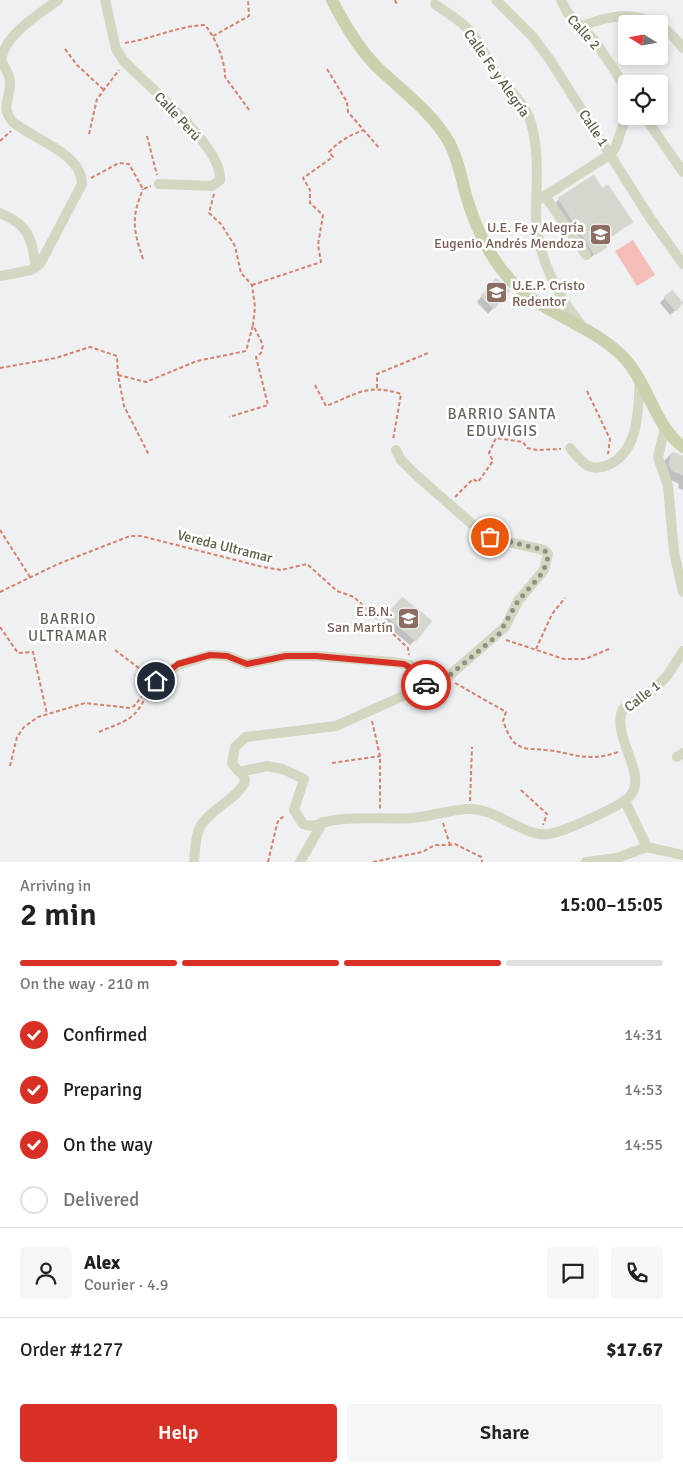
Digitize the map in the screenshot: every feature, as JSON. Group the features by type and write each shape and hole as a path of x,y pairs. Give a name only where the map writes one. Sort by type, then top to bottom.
{"main road":[{"path":"332,0 352,38 365,54 421,107 443,132 461,172 472,213 481,234 503,272 520,289 544,307 581,326 610,345 640,378 671,438 683,448"}],"street":[{"path":"0,276 31,270 40,264 56,237 82,184 82,177 74,164 43,140 17,124 6,114 4,106 10,82 2,66 2,56 10,40 58,0"},
{"name":"Calle Perú","path":"105,0 115,44 125,62 176,109 196,134 221,174 217,184"},
{"name":"Calle 1","path":"496,0 534,37 611,154 650,218 683,264"},
{"name":"Calle 2","path":"561,0 562,6 595,41 618,76"},
{"name":"Calle Fe y Alegría","path":"435,4 469,29 492,67 528,113 532,124 541,198 537,227 546,262 564,304 581,326"},
{"path":"582,26 618,16"},
{"path":"668,32 681,43"},
{"path":"586,255 541,198 611,154 616,146 623,125"},
{"path":"650,125 683,172"},
{"path":"159,184 217,184"},
{"path":"0,213 23,225 32,244 36,267"},
{"path":"570,448 585,466 596,468 606,466 623,454 632,440 638,407 640,378"},
{"path":"665,428 658,456 668,486 674,552 683,592"},
{"path":"194,862 200,828 213,811 241,788 245,780 242,773 234,768 232,755 239,741 246,737 336,726 447,677 505,627 518,601 540,576 547,563 548,554 539,548 490,537 407,467 396,450"},
{"name":"Calle 1","path":"625,802 632,795 635,776 619,723 622,710 654,689 667,676 683,651"},
{"path":"153,684 178,664 210,655 227,656 247,664 286,656 316,656 393,662 410,665 427,686"},
{"path":"242,773 267,766 283,770 304,779 295,804 295,812 297,817 308,826 323,822 365,817 412,818 470,808 489,812 540,834 562,830 625,802 647,847"},
{"path":"300,862 323,822"},
{"path":"586,862 617,858 647,847 683,855"}],"path":[{"path":"213,36 249,16 248,0"},
{"path":"395,0 397,5"},
{"path":"115,44 150,39 191,26 205,26 213,36 225,77 250,111"},
{"path":"65,49 82,71 104,90"},
{"path":"89,134 97,99 125,62"},
{"path":"326,69 347,102 348,112 380,149"},
{"path":"0,141 17,124"},
{"path":"252,285 322,262 318,245 323,216 310,203 310,190 303,178 332,157 329,152 336,144 351,134 364,130"},
{"path":"143,189 159,184 147,136"},
{"path":"82,184 118,163 129,164 143,189 133,217 136,240 143,259"},
{"path":"118,375 146,382 197,360 246,351 255,307 252,285 241,273 236,246 221,224 209,213 217,184"},
{"path":"229,417 268,405 256,357 261,353 263,345 253,324"},
{"path":"0,368 56,358 90,347 117,356 118,375 124,406 149,455"},
{"path":"377,388 377,374 428,353"},
{"path":"315,385 326,406 377,388 401,394 392,440 396,450"},
{"path":"587,391 610,439 606,466"},
{"path":"449,503 473,479 478,482 493,462 489,454 496,438 523,442 527,448 537,450 570,448"},
{"path":"0,530 30,577"},
{"name":"Vereda Ultramar","path":"0,592 30,577 130,536 142,536 281,570 307,564 338,591 354,596 408,648 410,665"},
{"path":"536,650 552,614 565,598"},
{"path":"0,627 18,653 33,652 47,714"},
{"path":"496,636 564,659 585,659 609,649"},
{"path":"115,650 153,684"},
{"path":"447,677 506,712 503,721 514,743 529,750 546,750 567,755 596,758 627,749"},
{"path":"10,766 16,738 24,727 38,717 85,703 130,708 134,706 153,684"},
{"path":"99,732 133,717 141,709 153,684"},
{"path":"370,711 380,756 380,818"},
{"path":"470,808 472,747"},
{"path":"332,763 380,756"},
{"path":"522,790 548,814 540,834"},
{"path":"268,862 279,819 295,812"},
{"path":"439,813 448,832 450,845"},
{"path":"374,862 422,852 435,846 455,844 474,852 481,857 482,862"}],"shaded area":[{"path":"633,240 655,275 637,286 615,251"}],"building":[{"path":"594,175 602,188 608,185 633,222 604,241 607,247 595,255 558,198"},
{"name":"U.E.P. Cristo Redentor","path":"496,278 510,291 494,309 481,296"},
{"path":"672,290 683,303 676,311 664,297"},
{"path":"672,452 683,456 683,475 673,471 669,465"},
{"name":"E.B.N. San Martín","path":"402,597 432,621 416,641 386,616"}],"way so far":[{"path":"426,685 450,675 499,634 505,627 518,601 544,570 548,554 544,550 490,537"}],"place":[{"name":"U.E. Fe y Alegría Eugenio Andrés Mendoza","path":"600,235"},
{"name":"U.E.P. Cristo Redentor","path":"496,293"},
{"name":"E.B.N. San Martín","path":"409,619"}],"district":[{"name":"BARRIO SANTA EDUVIGIS","path":"502,422"},
{"name":"BARRIO ULTRAMAR","path":"68,628"}],"route":[{"path":"156,681 178,664 210,655 227,656 247,664 286,656 316,656 410,665 426,685"}]}
